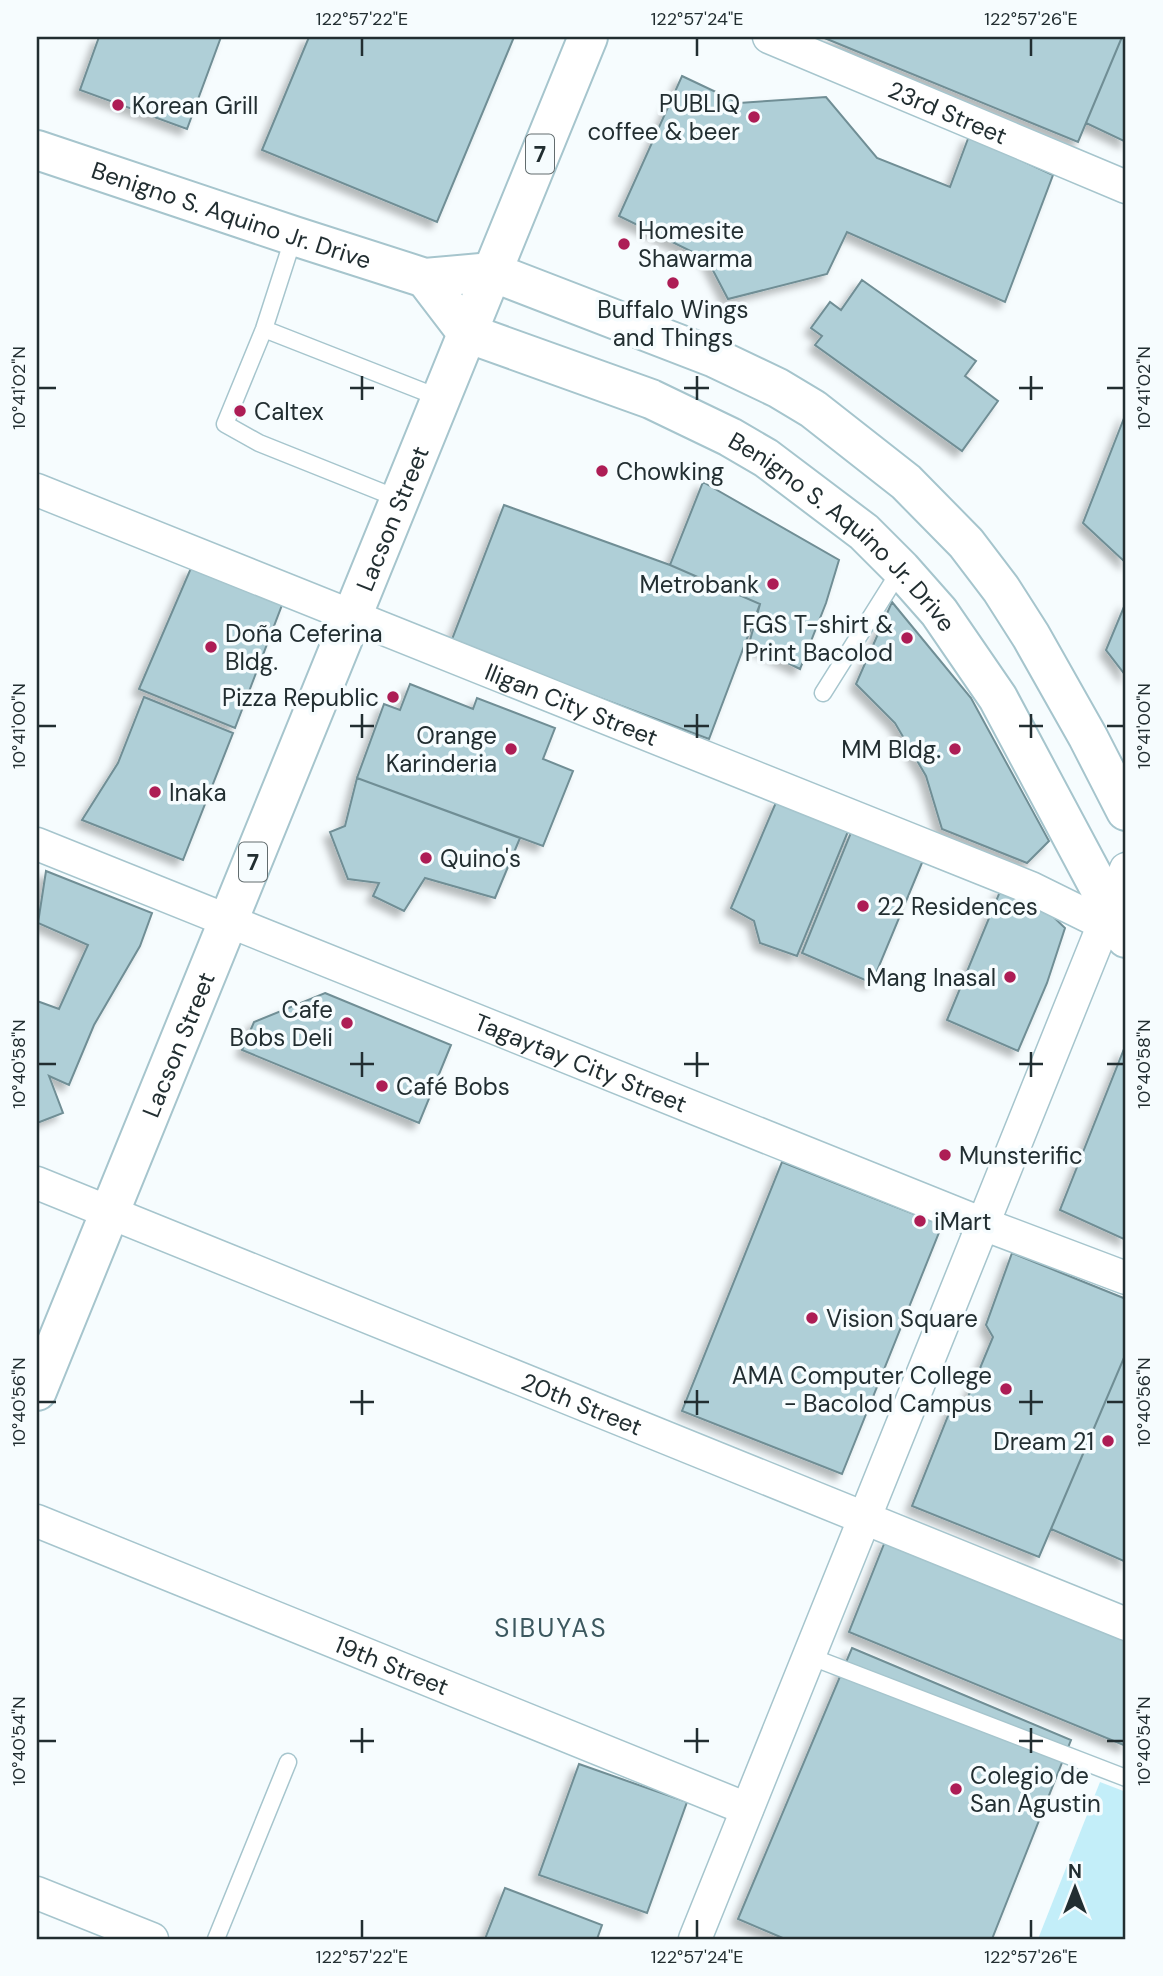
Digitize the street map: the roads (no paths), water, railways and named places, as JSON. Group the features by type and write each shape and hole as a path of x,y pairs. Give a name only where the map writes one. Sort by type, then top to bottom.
{"main road":[{"name":"Lacson Street","path":"37,1391 588,37"},
{"name":"Benigno S. Aquino Jr. Drive","path":"37,150 425,278 492,272 715,358 778,388 824,417 906,482 966,543 1001,589 1031,636 1126,811"},
{"path":"425,278 467,333"},
{"name":"Benigno S. Aquino Jr. Drive","path":"467,333 651,399 730,437 766,458 864,532 939,612 998,698 1114,923"}],"street":[{"name":"23rd Street","path":"769,37 1126,187"},
{"name":"Iligan City Street","path":"37,490 1114,923"},
{"name":"Tagaytay City Street","path":"37,844 983,1224 1126,1278"},
{"path":"695,1939 983,1224 1114,923 1126,869"},
{"name":"20th Street","path":"37,1183 1126,1623"},
{"name":"19th Street","path":"37,1521 747,1808"},
{"path":"37,1893 152,1939"}],"lane":[{"path":"294,236 264,329 225,424 259,443 400,499"},
{"path":"264,329 440,398"},
{"path":"823,693 901,569"},
{"path":"809,1656 1126,1778"},
{"path":"216,1939 288,1762"}],"place":[{"name":"Korean Grill","path":"118,105"},
{"name":"PUBLIQ coffee & beer","path":"754,117"},
{"name":"Homesite Shawarma","path":"624,244"},
{"name":"Buffalo Wings and Things","path":"673,283"},
{"name":"Caltex","path":"240,411"},
{"name":"Chowking","path":"602,471"},
{"name":"Metrobank","path":"773,584"},
{"name":"FGS T-shirt & Print Bacolod","path":"907,638"},
{"name":"Doña Ceferina Bldg.","path":"211,647"},
{"name":"Pizza Republic","path":"393,697"},
{"name":"Orange Karinderia","path":"511,749"},
{"name":"MM Bldg.","path":"955,749"},
{"name":"Inaka","path":"155,792"},
{"name":"Quino's","path":"426,858"},
{"name":"22 Residences","path":"863,906"},
{"name":"Mang Inasal","path":"1010,977"},
{"name":"Cafe Bobs Deli","path":"347,1023"},
{"name":"Café Bobs","path":"382,1086"},
{"name":"Munsterific","path":"945,1155"},
{"name":"iMart","path":"920,1221"},
{"name":"Vision Square","path":"812,1318"},
{"name":"AMA Computer College - Bacolod Campus","path":"1006,1389"},
{"name":"Dream 21","path":"1108,1441"},
{"name":"Colegio de San Agustin","path":"956,1789"}],"district":[{"name":"SIBUYAS","path":"551,1628"}]}
